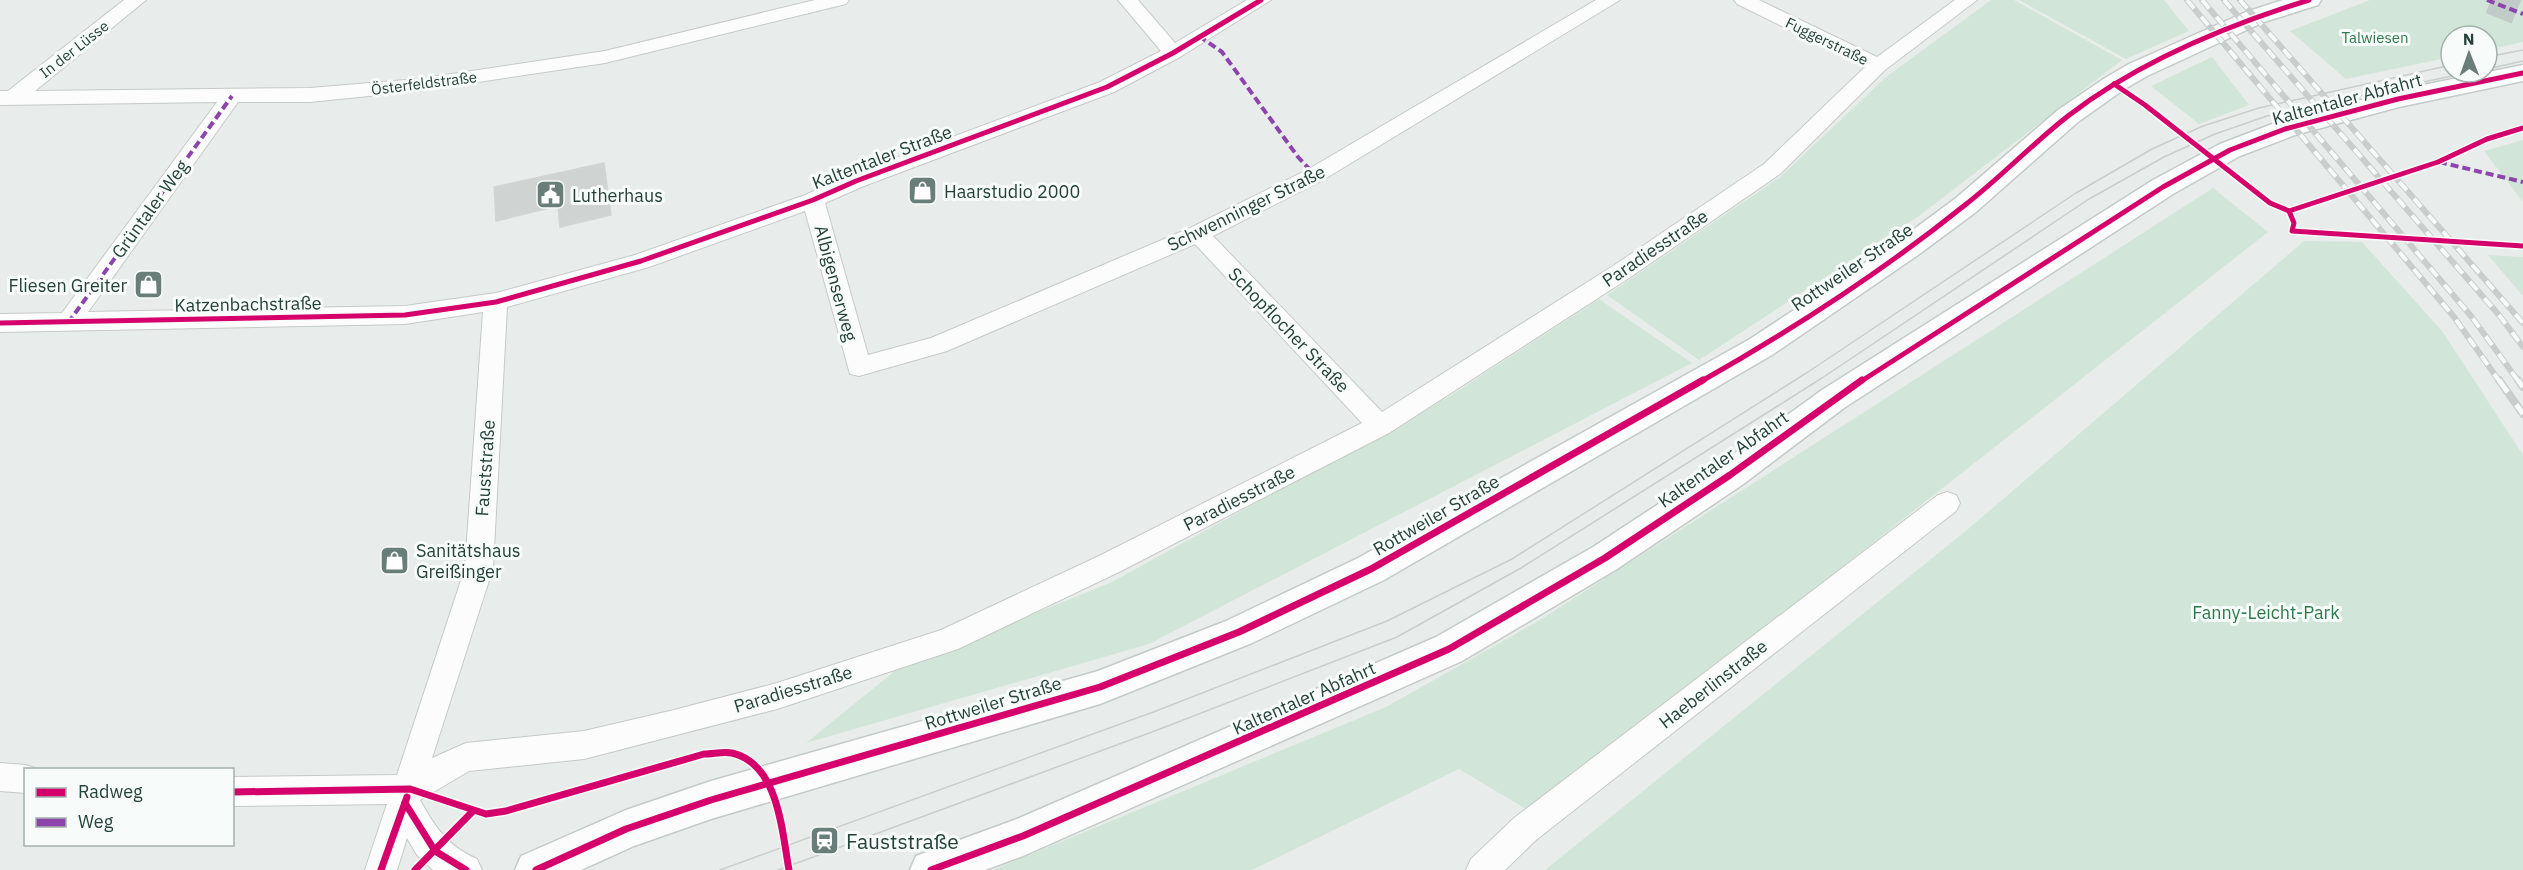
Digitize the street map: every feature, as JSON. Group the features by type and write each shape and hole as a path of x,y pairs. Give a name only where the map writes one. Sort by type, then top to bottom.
{"main road":[{"name":"Rottweiler Straße","path":"547,868 626,829 711,800 1100,687 1239,632 1371,569 1761,347 1916,242 1966,205 2068,116 2106,89 2138,70 2255,18 2309,0"},
{"name":"Kaltentaler Abfahrt","path":"931,870 1023,836 1113,798 1449,649 1605,558 1730,475 1833,399 2163,187 2230,150 2286,129 2398,99 2523,73"}],"street":[{"name":"In der Lüsse","path":"6,98 136,0"},
{"name":"Österfeldstraße","path":"6,98 321,94 418,86 605,57 839,0"},
{"path":"1128,0 1173,52"},
{"name":"Kaltentaler Straße","path":"496,302 641,261 813,200 1107,87 1262,0"},
{"name":"Schwenninger Straße","path":"859,367 938,345 1198,234 1315,175 1610,0"},
{"name":"Fuggerstraße","path":"1744,0 1878,66"},
{"name":"Paradiesstraße","path":"407,796 435,772 466,757 584,745 674,724 777,696 948,640 1109,564 1380,426 1621,272 1772,169 1878,66 1967,0"},
{"name":"Grüntaler Weg","path":"68,323 232,96"},
{"name":"Albigenserweg","path":"813,200 859,367"},
{"name":"Schopflocher Straße","path":"1198,234 1380,426"},
{"name":"Katzenbachstraße","path":"0,323 405,315 496,302"},
{"name":"Fauststraße","path":"381,870 407,796 428,722 462,627 479,568 496,302"},
{"name":"Haeberlinstraße","path":"1482,870 1534,822 1947,503"},
{"path":"0,777 24,779"},
{"path":"234,792 407,796 433,853 466,870"}],"green space":[{"path":"1991,0 2014,0 2122,60 1919,216 1699,360 1607,295 1780,177 1886,77"},
{"path":"2019,0 2164,0 2189,31 2126,59"},
{"name":"Talwiesen","path":"2370,0 2523,0 2523,42 2499,47 2499,24 2439,24 2439,60 2346,79 2290,31"},
{"path":"2212,57 2249,105 2199,124 2151,86"},
{"path":"2523,140 2523,202 2484,151"},
{"path":"2213,188 2268,232 1531,812 1459,769 1252,870 993,870 1386,707 1540,620"},
{"name":"Fanny-Leicht-Park","path":"2304,241 2362,242 2442,331 2523,455 2523,870 1545,870 1967,530"},
{"path":"2488,255 2523,257 2523,296"},
{"path":"1599,299 1692,363 1149,644 806,743 896,670 1112,582 1450,396"}],"building":[{"name":"Lutherhaus","path":"604,163 611,215 560,227 558,206 496,221 494,187"}],"tunnel":[{"path":"2491,0 2523,13"}],"tram line":[{"path":"2499,55 2523,50"},
{"path":"2499,66 2523,61"},
{"path":"720,870 1156,711 1387,621 1512,559 1808,372 2076,193 2152,149 2203,126 2259,108 2439,68"},
{"path":"778,870 1160,729 1397,637 1521,568 1822,378 2089,199 2164,157 2215,134 2267,116 2439,79"}],"railway":[{"path":"2187,0 2454,317 2500,382"},
{"path":"2202,0 2471,316 2519,382"},
{"path":"2224,0 2499,315 2523,347"},
{"path":"2240,0 2523,323"},
{"path":"2499,380 2523,414"},
{"path":"2518,380 2523,387"}],"marked path":[{"path":"2487,0 2523,14"},
{"path":"1199,36 1222,52 1298,157 1315,175"},
{"path":"68,323 232,96"},
{"path":"2439,162 2515,182 2523,182"}],"cycle path":[{"path":"0,323 405,315 496,302 641,261 813,200 856,181 1107,87 1173,53 1261,0"},
{"path":"536,870 626,829 711,800 1100,687 1239,632 1371,569 1761,347 1908,248 1966,205 2068,116 2114,84 2138,70 2255,17 2309,0"},
{"path":"931,870 1023,836 1449,649 1605,558 1730,475 1833,399 2163,187 2230,150 2285,129 2398,99 2523,73"},
{"path":"2114,84 2145,105 2270,203 2289,211 2438,162 2487,139 2523,128"},
{"path":"2289,211 2294,223 2292,231 2523,246"},
{"path":"234,792 410,789 486,814 506,811 704,754 732,753 747,759 759,769 768,784 780,819 789,870"},
{"path":"381,870 407,797"},
{"path":"405,803 428,844 443,858 466,870"},
{"path":"415,870 473,811"}],"place":[{"name":"Haarstudio 2000","path":"923,191"},
{"name":"Lutherhaus","path":"551,195"},
{"name":"Fliesen Greiter","path":"148,285"},
{"name":"Sanitätshaus Greißinger","path":"395,560"},
{"name":"Fauststraße","path":"825,841"}]}
